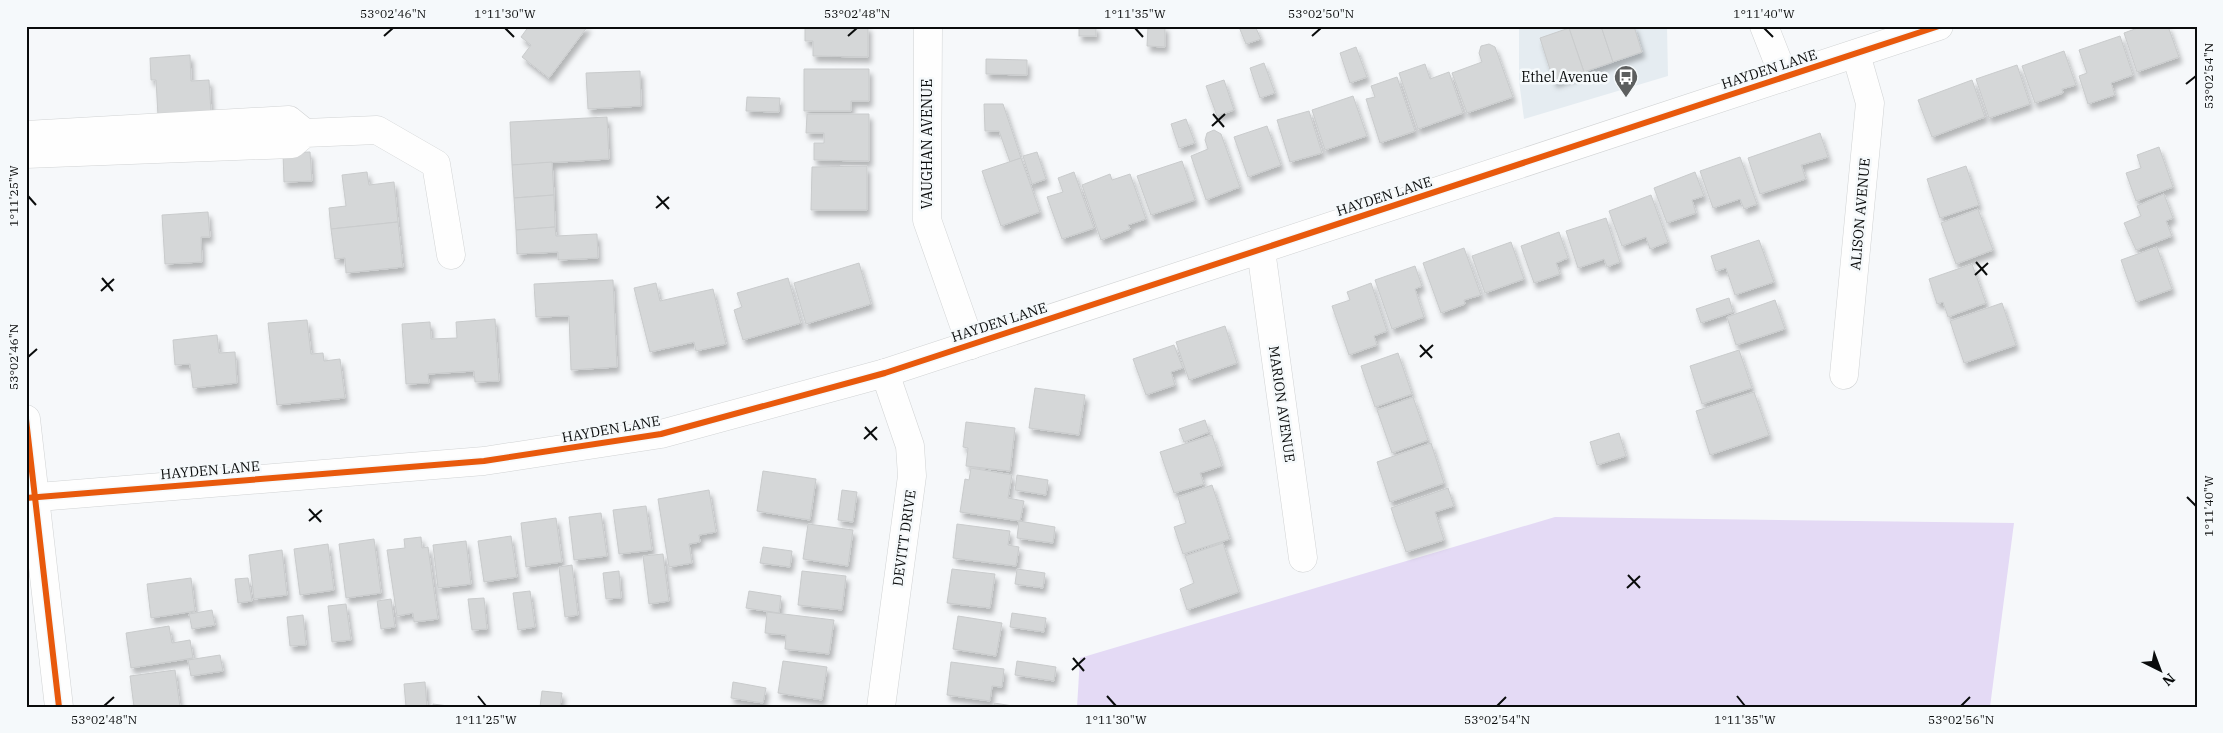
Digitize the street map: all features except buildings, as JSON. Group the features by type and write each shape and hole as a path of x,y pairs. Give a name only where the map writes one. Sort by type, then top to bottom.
{"street":[{"name":"VAUGHAN AVENUE","path":"928,26 927,220 972,345"},
{"path":"1764,26 1784,77"},
{"name":"HAYDEN LANE","path":"31,497 474,462 570,450 661,434 885,373 1939,26"},
{"name":"ALISON AVENUE","path":"1844,376 1870,103 1856,54"},
{"path":"26,135 289,120 305,133"},
{"path":"26,154 292,144 305,133 377,130 436,164 452,255"},
{"name":"MARION AVENUE","path":"1261,250 1303,558"},
{"name":"DEVITT DRIVE","path":"881,707 912,476 910,446 885,373"},
{"path":"26,419 31,497 59,707"}],"shaded area":[{"path":"1519,26 1667,26 1668,76 1524,119 1519,81"},
{"path":"1555,517 2014,523 1990,707 1077,707 1080,658"}],"cycle path":[{"path":"26,498 484,461 661,434 885,373 1939,26"},
{"path":"26,419 59,707"}],"place":[{"name":"Ethel Avenue","path":"1626,98"}]}
